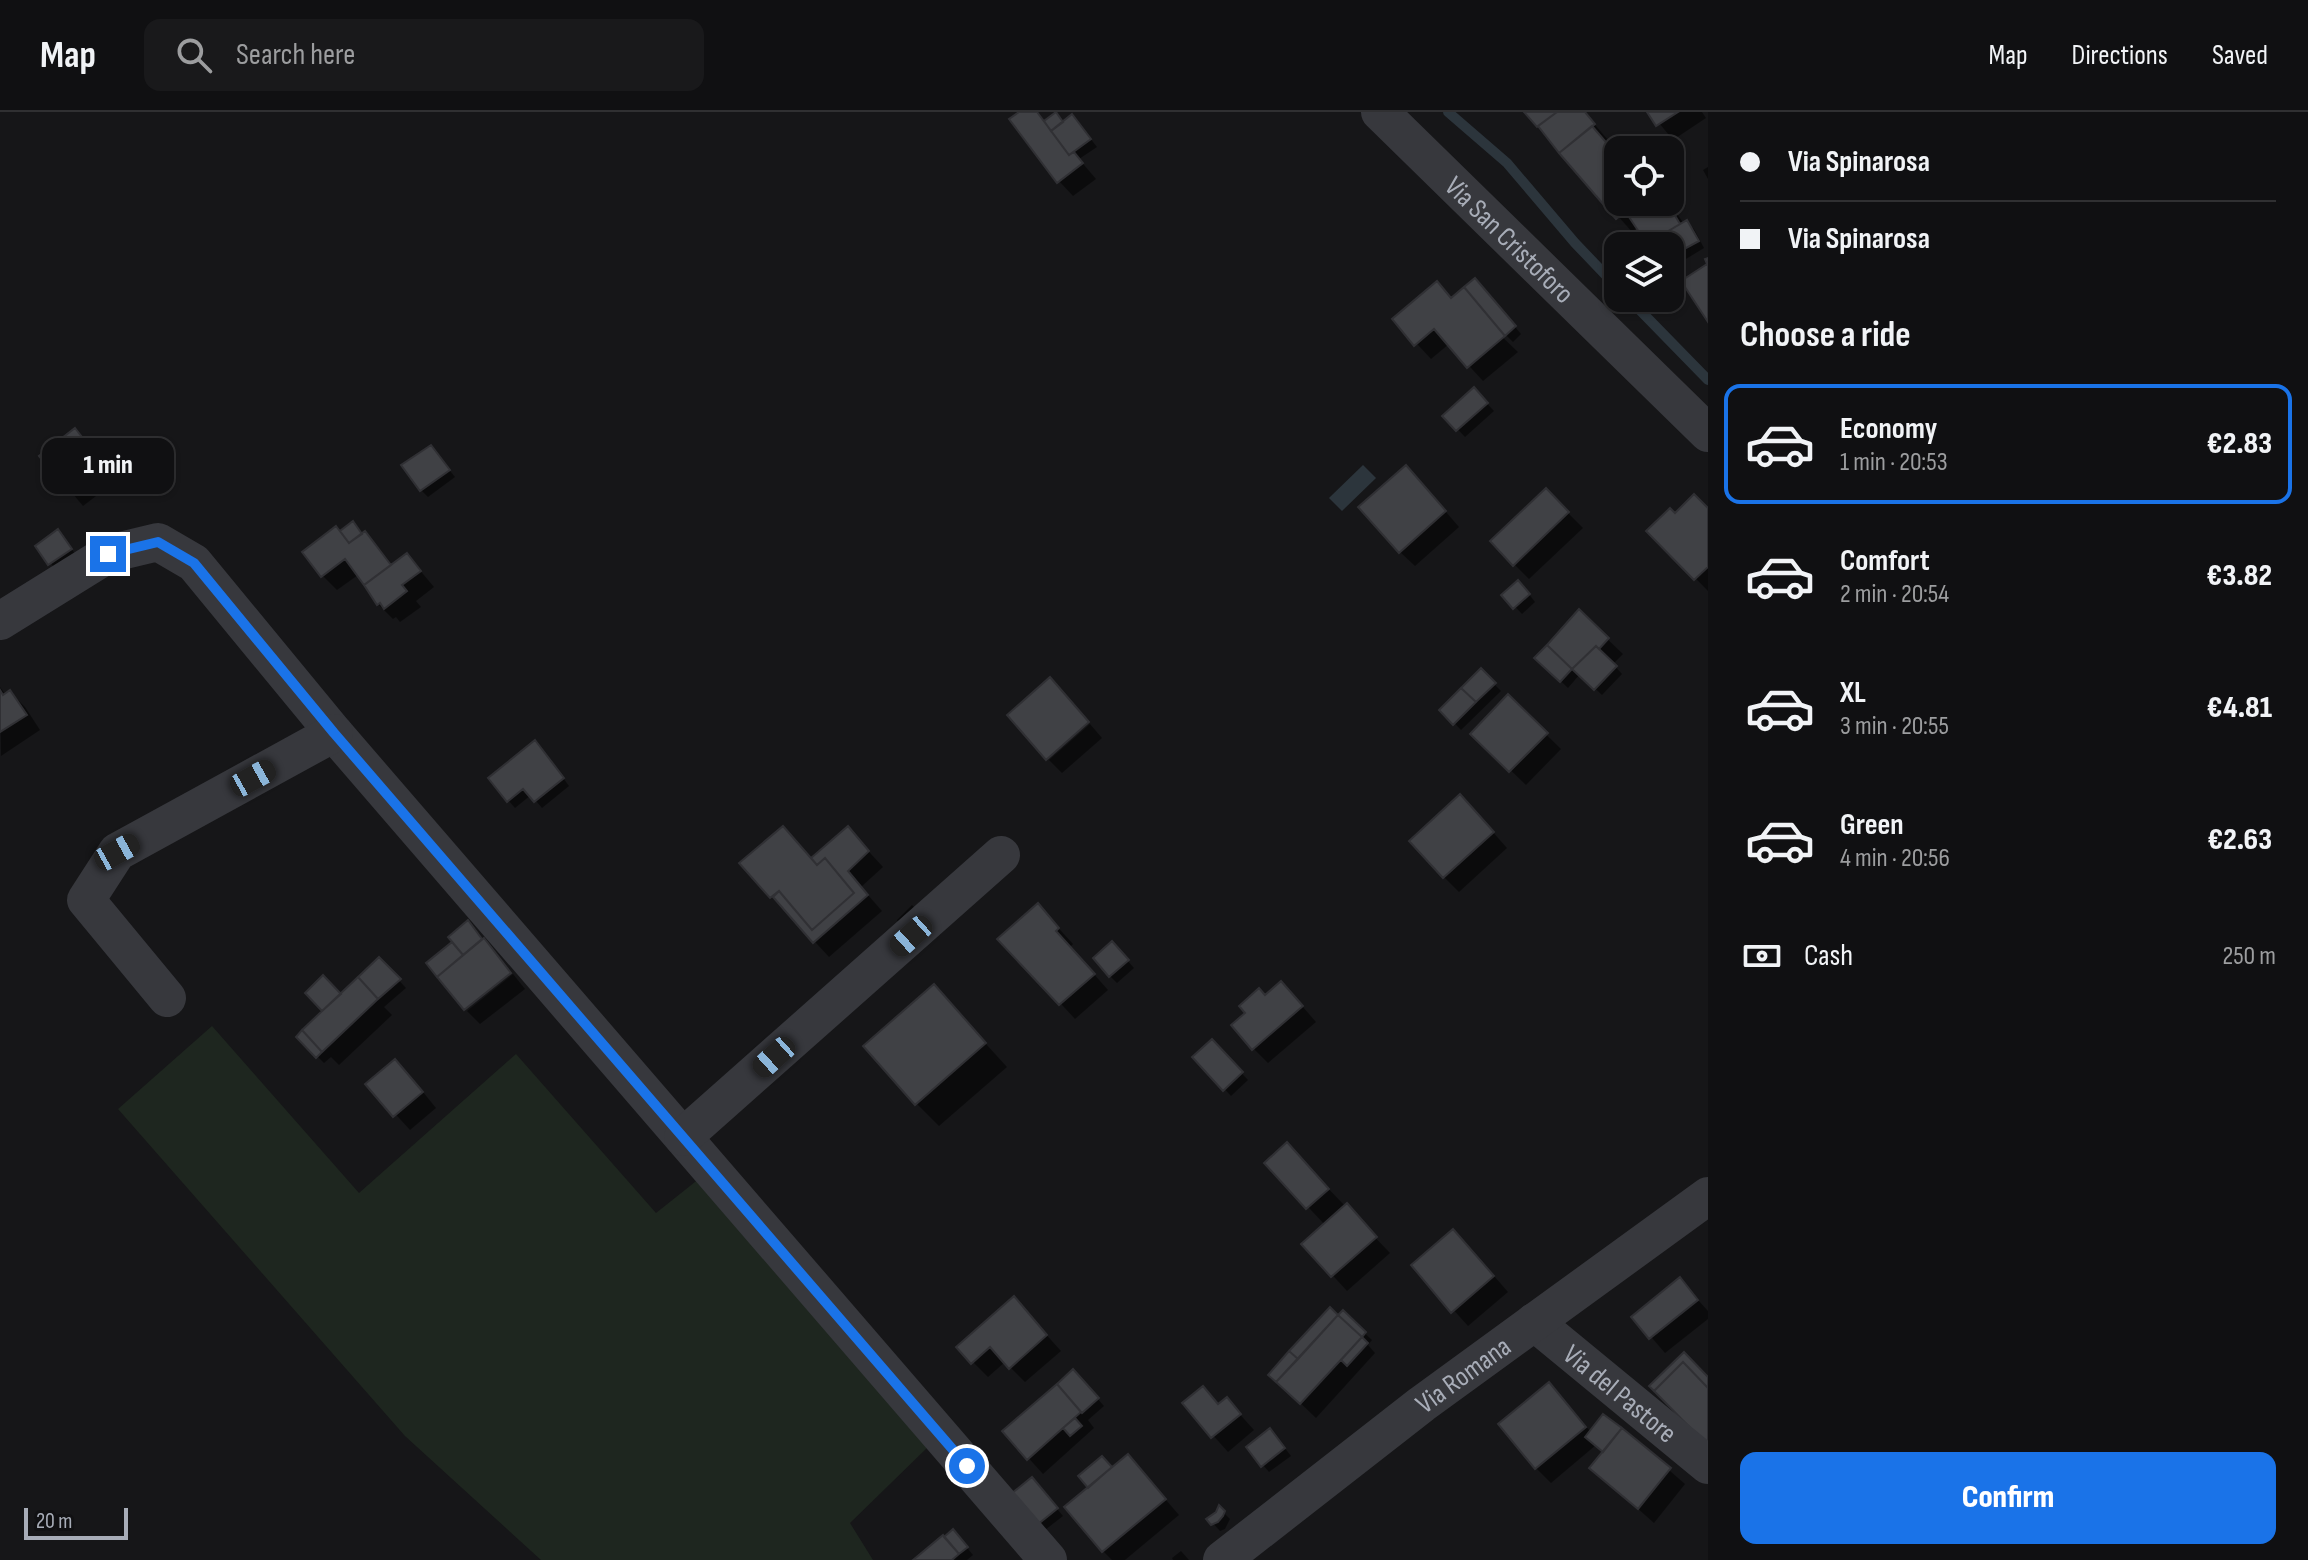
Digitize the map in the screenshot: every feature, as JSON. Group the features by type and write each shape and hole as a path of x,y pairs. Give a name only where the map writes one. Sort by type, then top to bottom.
{"street":[{"name":"Via San Cristoforo","path":"1380,112 1708,433"},
{"path":"0,621 108,554 158,542 194,563 334,733 1048,1560"},
{"path":"167,998 86,900 117,852 334,733"},
{"path":"683,1137 1001,855"},
{"name":"Via Romana","path":"1222,1560 1409,1414 1708,1196"},
{"name":"Via del Pastore","path":"1534,1322 1708,1465"}],"shaded area":[{"path":"1363,465 1376,478 1342,511 1329,498"},
{"path":"212,1026 359,1193 516,1054 656,1213 700,1178 931,1444 850,1523 873,1560 541,1560 405,1436 118,1109"}],"building":[{"path":"1019,112 1037,112 1069,155 1074,152 1083,163 1057,183 1009,119"},
{"path":"1056,112 1063,122 1051,131 1044,121"},
{"path":"1524,112 1557,112 1537,127"},
{"path":"1557,112 1585,112 1595,124 1559,153 1538,126"},
{"path":"1647,112 1678,112 1656,126"},
{"path":"1072,114 1091,139 1069,155 1051,131"},
{"path":"1592,126 1604,140 1604,205 1559,153"},
{"path":"1628,216 1675,216 1680,224 1667,232 1639,232"},
{"path":"1687,220 1699,241 1684,249 1684,232 1667,232"},
{"path":"1708,258 1708,322 1684,286 1684,279 1707,264 1705,259"},
{"path":"1475,278 1516,326 1505,336 1464,287"},
{"path":"1437,281 1451,298 1464,287 1505,336 1467,368 1434,329 1414,346 1392,319"},
{"path":"1474,387 1488,403 1456,431 1442,416"},
{"path":"75,428 103,464 67,492 39,456"},
{"path":"431,445 450,470 420,491 401,465"},
{"path":"1406,465 1446,511 1399,553 1358,507"},
{"path":"1546,488 1569,512 1513,566 1490,541"},
{"path":"1694,494 1708,508 1708,567 1694,580 1646,531 1670,508 1675,513"},
{"path":"353,521 362,534 349,543 340,531"},
{"path":"336,526 349,543 365,531 391,565 364,585 345,559 321,577 302,552"},
{"path":"58,529 72,549 48,565 35,546"},
{"path":"407,553 421,571 402,585 407,591 384,609 380,603 377,605 364,585"},
{"path":"1518,580 1530,594 1513,609 1501,595"},
{"path":"1579,609 1609,638 1572,669 1547,645"},
{"path":"1547,645 1572,669 1560,682 1534,658"},
{"path":"1596,646 1617,666 1594,690 1572,669"},
{"path":"1481,668 1496,683 1476,702 1461,688"},
{"path":"1050,677 1089,722 1046,760 1007,715"},
{"path":"1461,688 1476,702 1453,725 1439,710"},
{"path":"0,690 3,695 10,690 27,715 0,732"},
{"path":"1508,694 1548,733 1509,772 1470,734"},
{"path":"535,740 564,778 534,802 523,789 507,802 488,778"},
{"path":"1460,794 1494,832 1443,878 1409,841"},
{"path":"783,826 817,865 825,858 854,893 812,930 779,891 770,898 739,863"},
{"path":"848,826 869,851 848,871 868,895 813,943 773,897 779,891 812,930 854,893 825,858 817,865 811,858"},
{"path":"1038,903 1059,928 1056,931 1095,974 1059,1005 997,939"},
{"path":"468,920 482,939 463,955 448,937"},
{"path":"484,938 511,973 464,1010 437,977"},
{"path":"1112,941 1129,960 1109,977 1093,958"},
{"path":"452,942 463,955 437,977 426,963"},
{"path":"379,957 401,979 378,999 358,977"},
{"path":"323,975 341,994 322,1011 305,993"},
{"path":"358,977 378,999 322,1052 302,1030"},
{"path":"1281,981 1303,1006 1252,1050 1231,1025 1245,1013 1239,1006 1259,988 1265,995"},
{"path":"934,984 986,1043 915,1105 863,1046"},
{"path":"302,1030 322,1052 316,1058 296,1037"},
{"path":"1212,1039 1243,1072 1223,1091 1192,1057"},
{"path":"395,1059 423,1092 393,1117 365,1084"},
{"path":"1287,1142 1329,1189 1306,1209 1264,1163"},
{"path":"1347,1203 1377,1237 1331,1277 1301,1244"},
{"path":"1453,1229 1494,1276 1451,1313 1411,1265"},
{"path":"1680,1277 1698,1300 1649,1339 1631,1317"},
{"path":"1014,1296 1047,1335 1009,1369 990,1347 971,1364 956,1347"},
{"path":"1330,1307 1338,1315 1298,1359 1289,1351"},
{"path":"1343,1310 1366,1332 1362,1337 1338,1315"},
{"path":"1338,1315 1362,1337 1300,1404 1276,1382"},
{"path":"1362,1337 1368,1343 1347,1366 1341,1360"},
{"path":"1289,1351 1298,1359 1276,1382 1268,1375"},
{"path":"1684,1352 1708,1377 1708,1388 1683,1362 1654,1391 1649,1386"},
{"path":"1683,1362 1708,1388 1708,1446 1654,1391"},
{"path":"1073,1369 1099,1398 1082,1413 1057,1384"},
{"path":"1549,1382 1586,1427 1535,1469 1498,1424"},
{"path":"1057,1384 1081,1412 1027,1460 1002,1431"},
{"path":"1203,1386 1218,1404 1227,1397 1241,1414 1211,1438 1182,1403"},
{"path":"1603,1414 1622,1428 1603,1452 1585,1437"},
{"path":"1075,1418 1082,1426 1070,1436 1063,1428"},
{"path":"1270,1428 1285,1448 1261,1467 1246,1447"},
{"path":"1622,1428 1671,1468 1638,1509 1589,1468"},
{"path":"1128,1454 1166,1499 1102,1552 1064,1507"},
{"path":"1102,1456 1112,1467 1088,1488 1078,1476"},
{"path":"1032,1477 1058,1508 1037,1525 1011,1494"},
{"path":"1219,1505 1225,1511 1223,1516 1211,1525 1206,1519 1216,1512"},
{"path":"953,1529 968,1547 959,1554 944,1537"},
{"path":"943,1535 959,1554 952,1560 913,1560"}],"waterway":[{"path":"1448,112 1507,163 1604,273"},
{"path":"1642,312 1708,380"}],"route":[{"path":"108,554 158,542 194,563 334,733 967,1466"}]}
